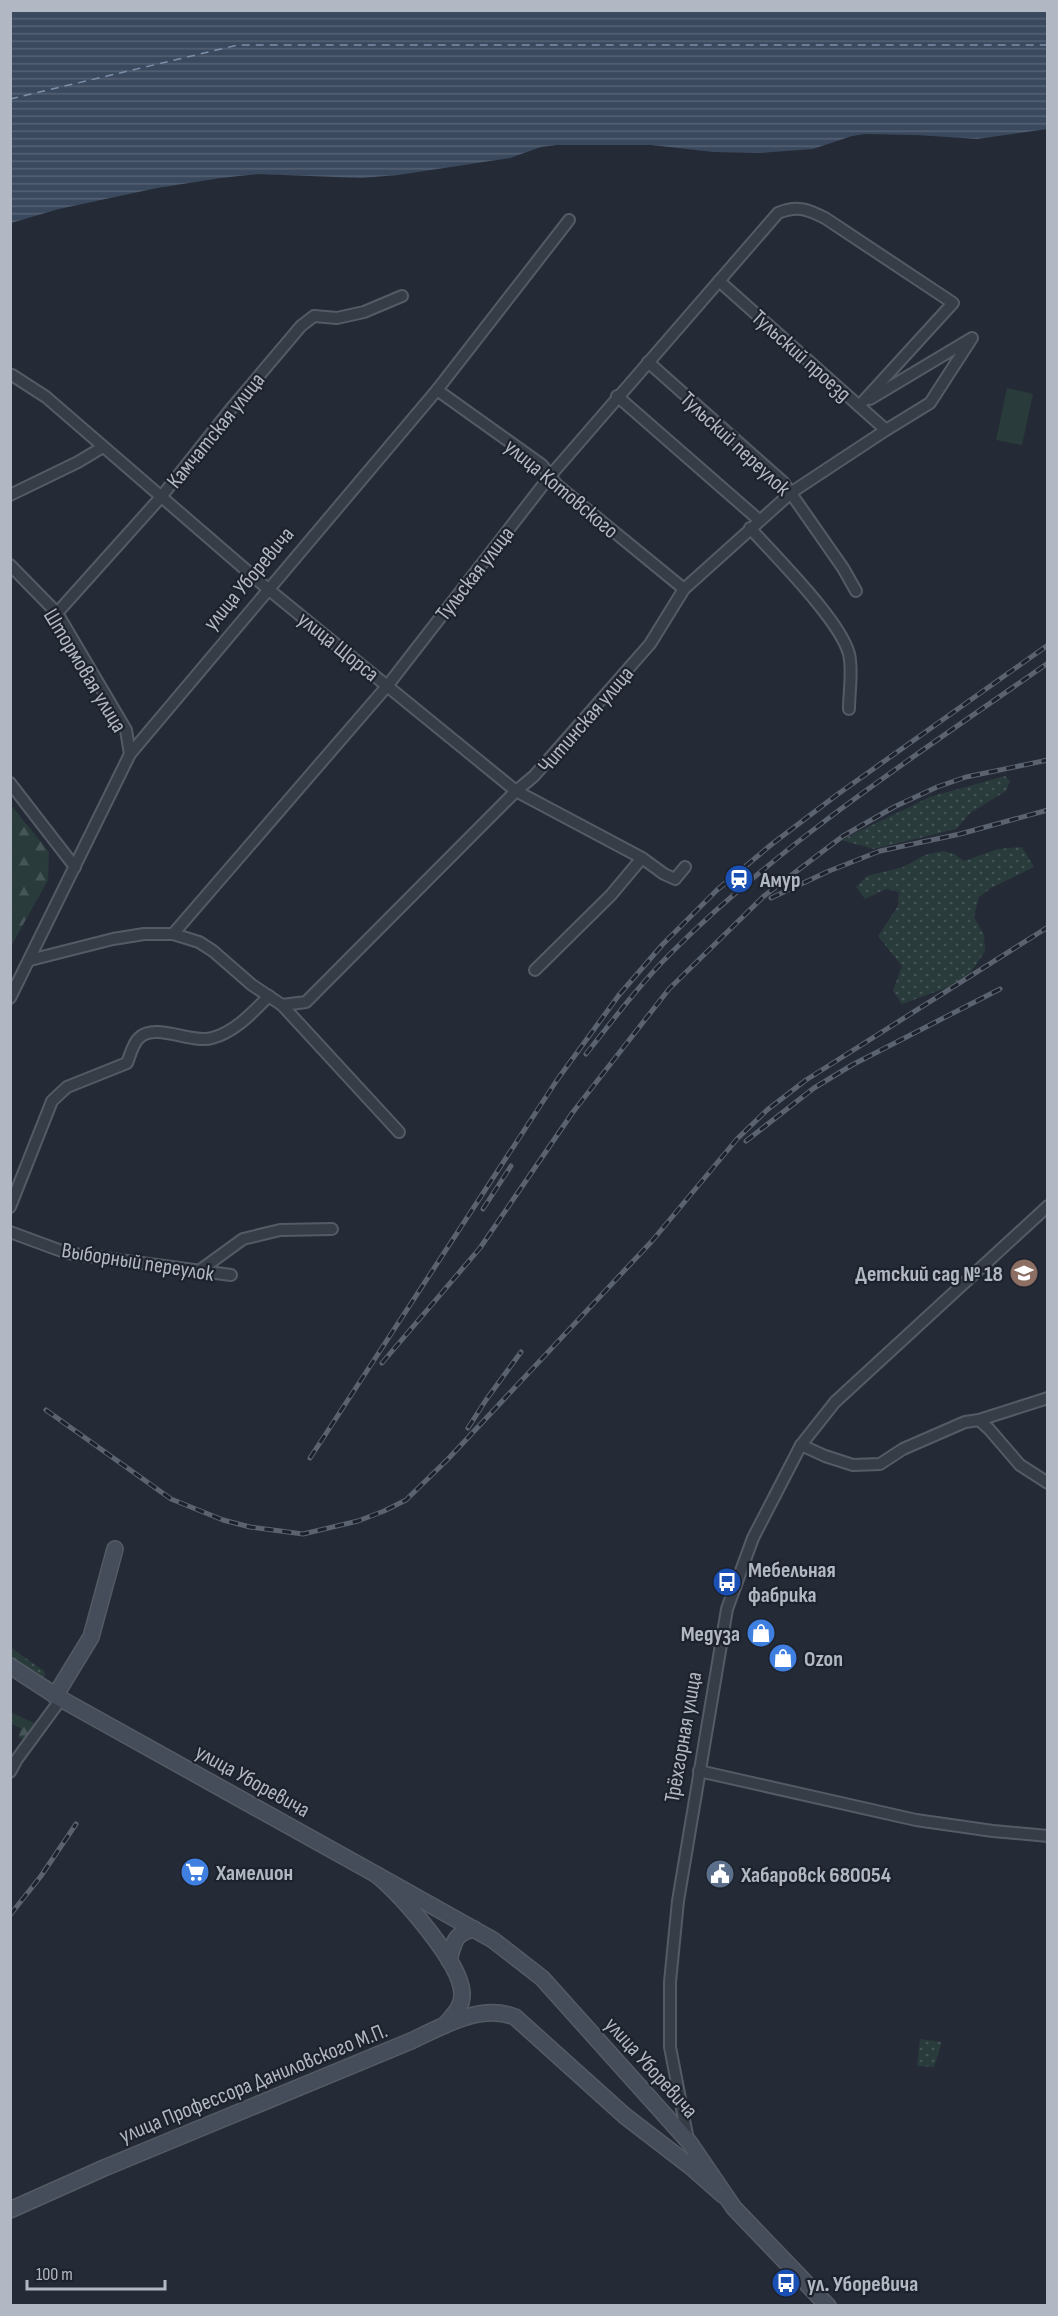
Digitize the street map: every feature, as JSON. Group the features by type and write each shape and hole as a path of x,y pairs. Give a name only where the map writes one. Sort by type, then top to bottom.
{"main road":[{"path":"58,1698 90,1637 115,1550"},
{"name":"улица Уборевича","path":"10,1666 58,1698 474,1929 518,1958 542,1978 689,2142 723,2195"},
{"name":"улица Уборевича","path":"377,1875 391,1887 439,1943 460,1982 462,1995 459,2008 445,2025"},
{"path":"449,1960 454,1942 463,1931 474,1929"},
{"name":"улица Профессора Даниловского М.П.","path":"10,2210 104,2168 445,2025 488,2012 502,2012 515,2017"},
{"name":"улица Уборевича","path":"515,2017 625,2116 690,2166 723,2195"},
{"path":"723,2195 828,2306"}],"street":[{"name":"Тульская улица","path":"173,934 388,685 549,476 617,396 778,213 791,208 804,208 825,218 953,303 859,406"},
{"name":"улица Уборевича","path":"10,998 130,753 437,390 569,220"},
{"name":"Тульский проезд","path":"719,280 885,430"},
{"name":"Камчатская улица","path":"57,614 161,497 301,326 314,316 338,318 364,312 402,296"},
{"name":"Читинская улица","path":"282,1005 306,1002 516,791 534,776 650,644 684,589 792,492 930,403 972,338 859,406"},
{"name":"Тульский переулок","path":"648,362 783,482 843,568 856,591"},
{"name":"улица Щорса","path":"12,375 46,397 268,589 516,791 642,858 675,879 685,867"},
{"name":"улица Котовского","path":"437,390 542,465 557,485 684,589"},
{"path":"617,396 755,524 811,596 843,640 849,656 849,709"},
{"path":"10,495 78,462 103,447"},
{"name":"Штормовая улица","path":"10,565 57,614 126,730 130,753"},
{"path":"10,783 75,867"},
{"path":"535,970 611,896 642,858"},
{"path":"30,960 113,939 144,934 173,934 199,942 282,1005 399,1132"},
{"path":"10,1207 52,1101 59,1093 67,1087 127,1063 137,1039 144,1034 151,1032 212,1039 243,1021 269,996"},
{"name":"Трёхгорная улица","path":"689,2142 670,2047 670,1983 678,1901 727,1609 753,1538 801,1445 835,1402 1047,1206"},
{"path":"199,1271 243,1239 280,1230 332,1230"},
{"name":"Выборный переулок","path":"10,1232 67,1253 231,1275"},
{"path":"801,1445 825,1456 854,1465 880,1464 903,1449 965,1422 979,1420 1047,1398"},
{"path":"979,1420 1020,1465 1047,1483"},
{"path":"10,1772 58,1698"},
{"path":"699,1771 916,1820 1047,1836"},
{"path":"663,2112 681,2100"}],"green space":[{"path":"1007,388 1033,394 1022,445 996,440"},
{"path":"1005,776 1010,781 1006,791 970,813 956,829 874,849 841,840 930,797"},
{"path":"11,805 49,852 48,880 11,946"},
{"path":"1022,847 1034,867 991,888 979,897 974,917 984,935 985,951 965,981 902,1004 893,991 902,966 878,936 898,906 899,892 886,889 865,899 856,887 867,876 903,867 925,855 943,851 954,854 964,861 998,849"},
{"path":"10,1647 44,1671 43,1679 11,1658"},
{"path":"10,1712 34,1723 35,1726 24,1740 18,1737 21,1728 11,1724"},
{"path":"920,2039 942,2042 934,2067 917,2066"}],"water":[{"path":"11,10 1047,11 1047,129 977,139 865,134 813,149 759,153 714,152 651,145 557,145 541,147 510,158 398,175 361,178 258,174 221,178 157,188 59,209 11,223"}],"ferry route":[{"path":"10,99 238,45 1048,45"}],"railway":[{"path":"310,1458 557,1080 619,995 663,944 717,890 772,844 838,794 1048,645"},
{"path":"586,1054 627,1002 671,953 759,873 901,765 1048,663"},
{"path":"382,1363 480,1248 573,1112 669,989 764,896 843,836 894,807 937,787 966,777 1048,760"},
{"path":"771,898 829,871 880,851 960,834 1048,810"},
{"path":"46,1410 171,1499 223,1520 250,1527 303,1534 358,1521 384,1511 406,1500 448,1459 652,1241 737,1139 767,1110 806,1080 1048,927"},
{"path":"746,1141 814,1088 852,1065 1000,989"},
{"path":"483,1209 511,1166"},
{"path":"468,1428 521,1352"},
{"path":"10,1915 41,1876 76,1824"}],"place":[{"name":"Амур","path":"739,879"},
{"name":"Детский сад № 18","path":"1024,1273"},
{"name":"Мебельная фабрика","path":"727,1582"},
{"name":"Медуза","path":"761,1633"},
{"name":"Ozon","path":"783,1658"},
{"name":"Хамелион","path":"195,1872"},
{"name":"Хабаровск 680054","path":"720,1874"},
{"name":"ул. Уборевича","path":"786,2283"}]}
